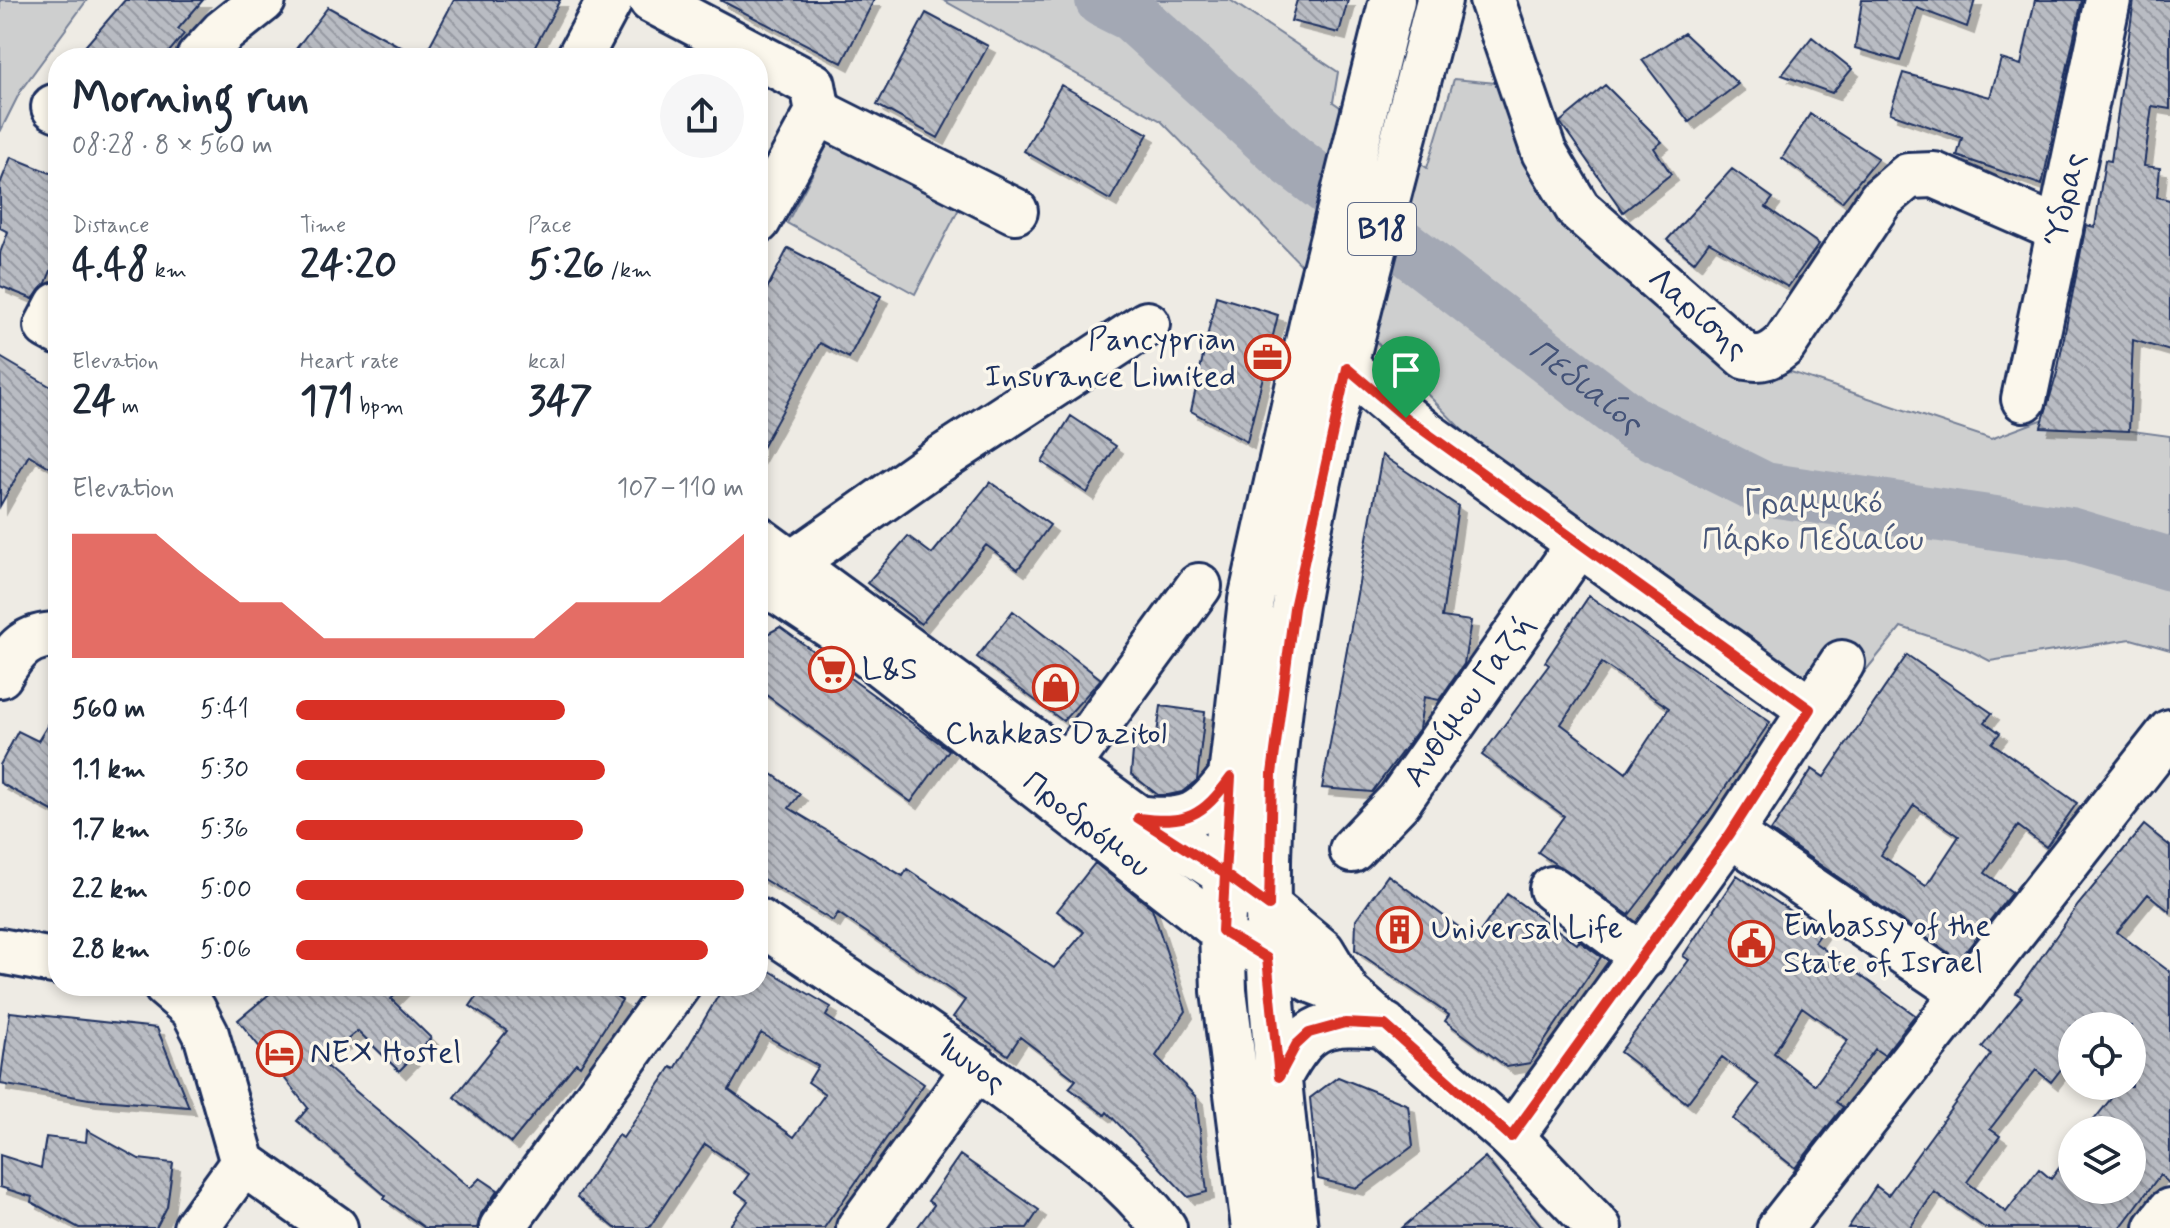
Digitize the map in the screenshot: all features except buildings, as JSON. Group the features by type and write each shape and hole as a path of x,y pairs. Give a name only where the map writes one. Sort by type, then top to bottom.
{"street":[{"path":"208,48 263,0"},
{"path":"584,48 610,0"},
{"path":"651,0 742,48"},
{"name":"B18","path":"1254,1228 1224,991 1222,931 1231,777 1251,600 1318,297 1392,0"},
{"name":"B18","path":"1295,1228 1267,958 1272,774 1294,608 1347,368 1439,0"},
{"name":"Λαρίσης","path":"1492,0 1544,152 1578,209 1746,357 1759,359 1783,346 1881,199 1908,176 1934,175 2060,230"},
{"name":"Ύδρας","path":"2024,399 2108,0"},
{"path":"768,61 813,85 818,112 768,203"},
{"path":"818,112 1015,211"},
{"path":"768,559 933,464 1147,324"},
{"path":"1347,368 1422,431 1810,709"},
{"name":"Ανθίμου Γαζή","path":"1352,850 1399,801 1579,544"},
{"name":"Προδρόμου","path":"768,561 1269,906 1322,951 1348,994"},
{"name":"Προδρόμου","path":"768,564 781,593 835,629 1222,931 1267,958 1348,994 1511,1137 1599,1228"},
{"path":"1067,767 1199,586"},
{"path":"0,675 11,656 32,637 48,636"},
{"path":"1511,1137 1730,834 1842,663"},
{"path":"1780,1228 1964,993 2156,778 2170,732"},
{"path":"1138,818 1169,822 1186,819 1214,800 1231,777"},
{"path":"1730,834 1964,993"},
{"path":"1552,889 1643,957"},
{"name":"Ίωνος","path":"768,928 976,1067 1095,1156 1144,1203 1164,1228"},
{"path":"0,951 48,960"},
{"path":"178,996 193,1009 206,1034 243,1163 335,1228"},
{"path":"502,1228 670,996"},
{"path":"1279,1077 1296,1045 1309,1033 1345,1023 1385,1025"},
{"path":"859,1228 976,1067"},
{"path":"196,1228 243,1163"},
{"path":"2157,1228 2170,1211"}],"green space":[{"path":"0,0 87,0 52,48 48,48 48,53 21,90 0,132"},
{"name":"Γραμμικό Πάρκο Πεδιαίου","path":"943,0 1230,0 1338,72 1333,102 1427,168 1454,79 1496,83 1556,210 1650,303 1750,379 1791,372 1991,439 2044,419 2170,436 2170,650 2131,639 1990,661 1965,648 1901,627 1838,705 1581,525 1467,435 1161,121"},
{"path":"833,134 963,201 915,294 787,223"}],"waterway":[{"name":"Πεδιαίος","path":"1102,0 1132,15 1291,160 1634,424 1764,489 2070,534 2170,564"}],"place":[{"name":"Pancyprian Insurance Limited","path":"1267,358"},
{"name":"L&S","path":"831,670"},
{"name":"Chakkas Dazitol","path":"1056,687"},
{"name":"Universal Life","path":"1400,929"},
{"name":"Embassy of the State of Israel","path":"1752,944"},
{"name":"NEX Hostel","path":"279,1053"}],"route":[{"path":"1406,418 1347,368 1294,608 1272,774 1269,906 1225,874 1231,777 1214,800 1186,819 1169,822 1138,818 1225,874 1222,931 1267,958 1279,1077 1296,1045 1309,1033 1345,1023 1385,1025 1511,1137 1730,834 1810,709 1406,418"}]}
